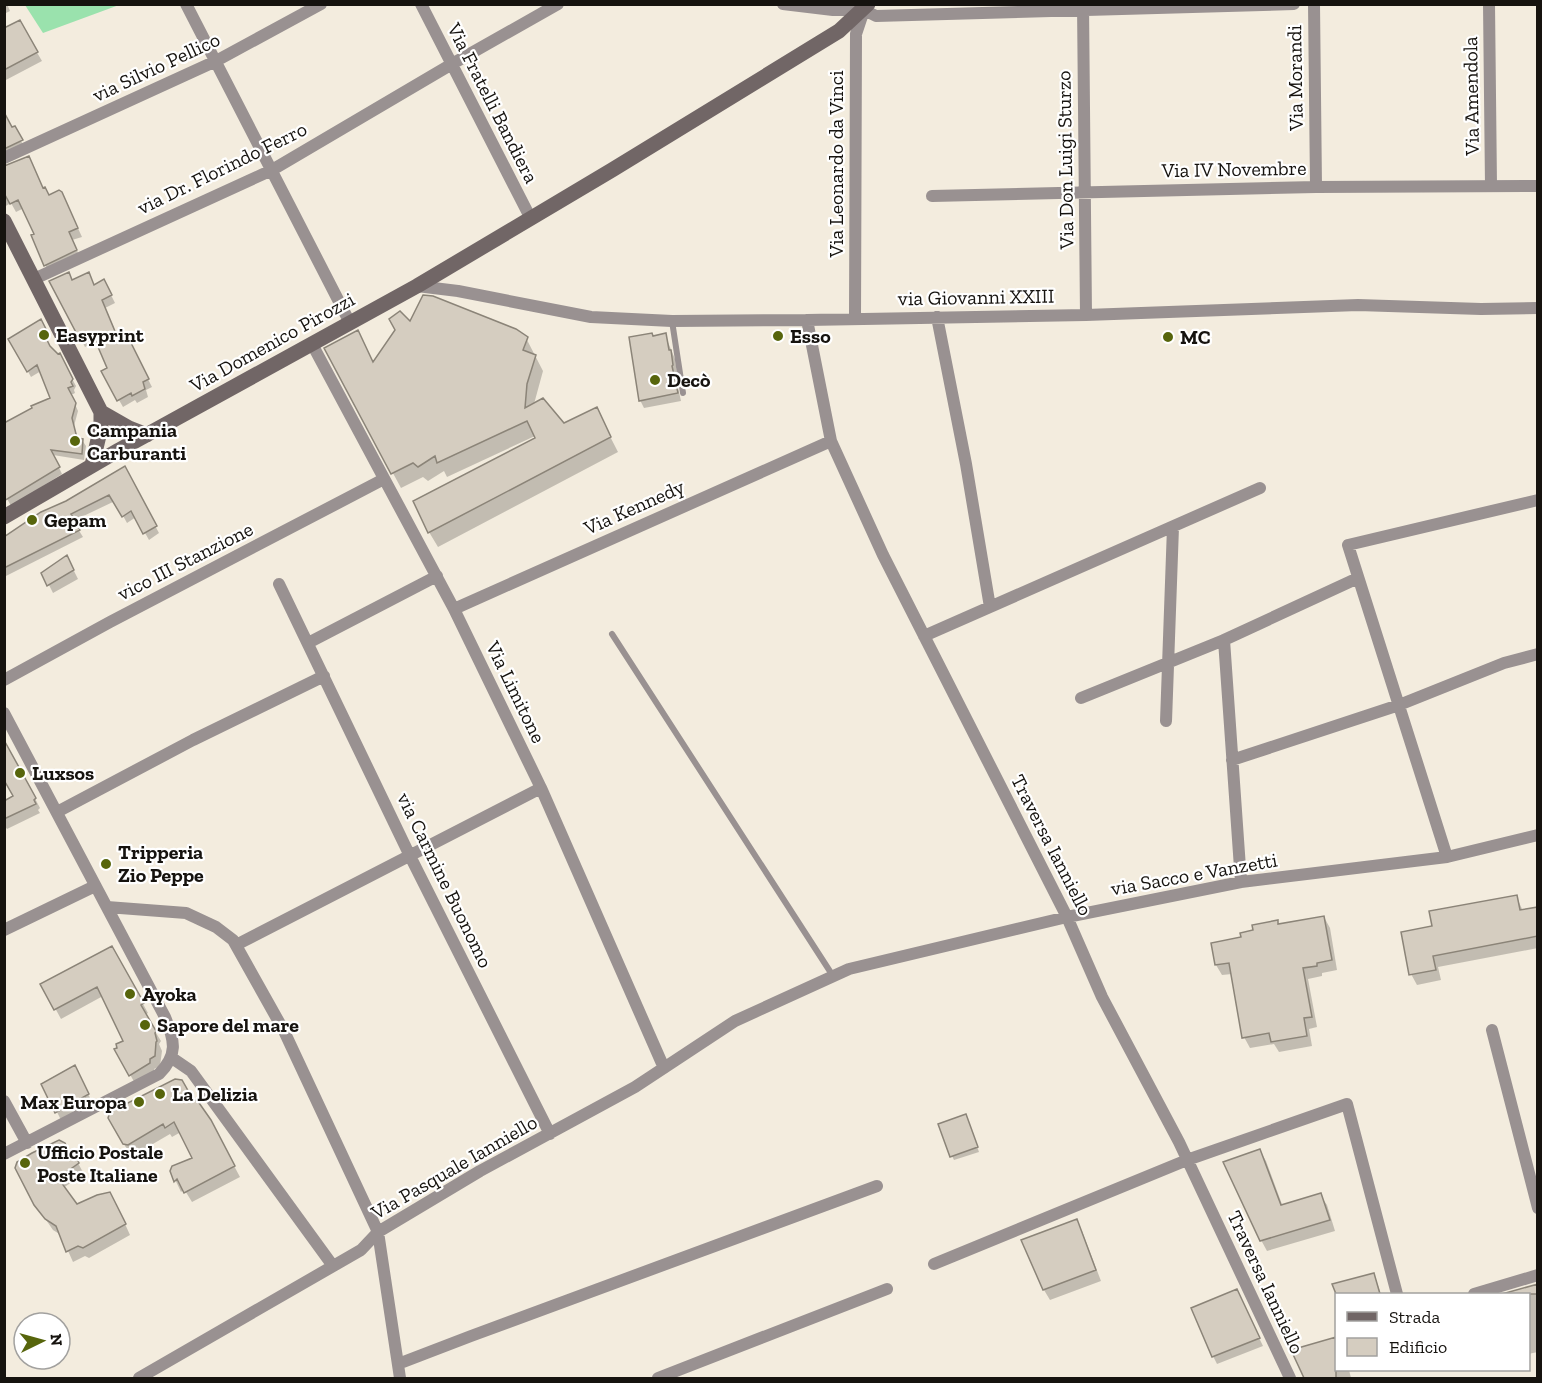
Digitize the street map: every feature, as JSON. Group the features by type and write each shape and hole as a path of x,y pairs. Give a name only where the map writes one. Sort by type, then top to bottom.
{"street":[{"path":"186,4 350,323"},
{"name":"via Silvio Pellico","path":"4,158 216,62 321,4"},
{"name":"Via Fratelli Bandiera","path":"420,4 531,219"},
{"name":"via Dr. Florindo Ferro","path":"34,279 272,170 558,4"},
{"path":"783,4 833,10 865,6 876,16 1083,7 1294,4"},
{"name":"Via Morandi","path":"1314,4 1317,187"},
{"name":"Via Amendola","path":"1489,4 1491,186"},
{"name":"Via Domenico Pirozzi","path":"4,517 92,465 417,286 531,219 839,31 865,6"},
{"name":"Via Leonardo da Vinci","path":"855,319 856,34 865,6"},
{"name":"Via Don Luigi Sturzo","path":"1083,7 1086,315"},
{"name":"Via IV Novembre","path":"932,196 1317,187 1538,186"},
{"path":"4,221 101,420 109,445 119,450"},
{"name":"via Giovanni XXIII","path":"417,286 458,291 591,317 672,321 1086,315 1358,305 1481,309 1538,308"},
{"path":"937,317 966,464 990,607"},
{"name":"Traversa Ianniello","path":"807,320 831,441 883,555 1067,917 1102,997 1187,1160 1290,1378"},
{"name":"Via Limitone","path":"312,344 454,609 541,788 664,1068"},
{"path":"101,420 122,425 140,439"},
{"path":"92,465 101,420"},
{"name":"Via Kennedy","path":"454,609 831,441"},
{"name":"vico III Stanzione","path":"4,680 384,479"},
{"path":"924,636 1260,488"},
{"path":"1447,857 1348,545 1538,500"},
{"path":"1166,720 1173,527"},
{"path":"308,643 436,576"},
{"path":"1081,698 1224,640 1358,578"},
{"name":"via Carmine Buonomo","path":"279,584 410,855 550,1134"},
{"path":"1224,640 1241,882"},
{"path":"1232,760 1399,705 1504,663 1538,654"},
{"path":"57,812 324,676"},
{"path":"4,713 170,1028 173,1050 172,1058 159,1074 4,1154"},
{"path":"236,945 541,788"},
{"name":"via Sacco e Vanzetti","path":"794,995 849,969 1067,917 1241,882 1447,857 1538,835"},
{"path":"4,930 95,886"},
{"path":"107,908 186,913 216,927 234,940 284,1031 378,1233 400,1378"},
{"name":"Via Pasquale Ianniello","path":"139,1378 361,1250 378,1233 480,1171 635,1087 735,1022 794,995"},
{"path":"1492,1030 1538,1208"},
{"path":"172,1058 191,1071 333,1266"},
{"path":"4,1101 27,1143"},
{"path":"934,1264 1187,1160 1347,1104 1397,1293"},
{"path":"398,1364 877,1186"},
{"path":"1477,1293 1538,1275"},
{"path":"658,1378 887,1289"}],"lane":[{"path":"672,321 683,393"},
{"path":"612,634 833,977"}],"green space":[{"path":"25,5 119,5 43,33"}],"building":[{"path":"20,20 38,52 4,70 4,28"},
{"path":"4,112 12,127 15,126 23,140 4,149"},
{"path":"29,156 43,188 45,187 49,195 59,190 62,192 78,228 69,232 77,250 44,266 31,235 34,234 18,200 10,204 4,193 4,166"},
{"path":"69,272 72,280 89,272 94,285 104,279 112,295 102,300 117,336 126,333 149,379 143,382 145,389 132,396 131,393 117,401 101,371 107,368 92,333 80,340 49,281"},
{"path":"423,295 433,296 516,329 528,337 523,350 536,355 527,384 525,408 543,398 564,423 597,407 611,437 428,533 413,501 535,438 527,421 437,463 435,456 418,467 413,463 391,474 324,348 358,330 373,362 395,330 389,319 400,311 410,321"},
{"path":"41,319 47,331 43,332 50,346 58,354 60,353 73,379 71,382 73,386 68,388 76,403 72,418 77,438 83,439 82,454 51,450 60,467 4,501 4,423 32,408 31,406 50,398 37,365 27,372 8,339"},
{"name":"Decò","path":"652,333 653,336 666,333 678,393 639,401 629,337"},
{"path":"125,466 157,526 143,534 131,511 122,517 109,495 71,514 80,530 4,568 4,537 41,512 66,501"},
{"path":"67,555 74,570 47,586 41,573"},
{"path":"4,740 36,798 34,800 36,804 4,819 4,801 13,796 4,780"},
{"path":"1517,895 1520,910 1538,907 1538,936 1433,956 1436,970 1409,975 1401,932 1432,926 1429,911"},
{"path":"1324,916 1332,960 1303,968 1312,1017 1304,1018 1307,1036 1271,1042 1269,1033 1242,1038 1229,963 1215,965 1211,943 1241,937 1240,933 1253,930 1252,925 1278,920 1278,924"},
{"path":"112,946 144,1003 141,1005 156,1031 155,1056 150,1059 150,1063 129,1076 114,1049 117,1048 116,1044 123,1041 97,987 54,1010 40,984"},
{"path":"75,1065 89,1094 55,1113 41,1084"},
{"path":"175,1079 182,1080 194,1101 197,1100 211,1120 235,1166 184,1193 177,1179 174,1182 170,1171 172,1166 192,1158 174,1122 165,1128 163,1124 128,1145 123,1144 108,1118 110,1112"},
{"path":"966,1114 978,1147 950,1157 938,1124"},
{"path":"59,1140 65,1143 70,1153 74,1152 79,1163 58,1178 77,1204 110,1192 126,1224 83,1248 78,1246 66,1252 56,1226 45,1219 34,1205 15,1168 17,1162"},
{"path":"1260,1149 1281,1205 1321,1193 1330,1220 1260,1241 1223,1162"},
{"path":"1077,1219 1096,1270 1043,1290 1021,1240"},
{"path":"1374,1273 1380,1293 1336,1293 1332,1284"},
{"path":"1538,1284 1538,1294 1506,1293"},
{"path":"1237,1289 1260,1338 1212,1357 1191,1308"},
{"path":"1335,1337 1336,1378 1304,1378 1291,1350"}],"place":[{"name":"Easyprint","path":"44,335"},
{"name":"Esso","path":"778,336"},
{"name":"MC","path":"1168,337"},
{"name":"Decò","path":"655,380"},
{"name":"Campania Carburanti","path":"75,441"},
{"name":"Gepam","path":"32,520"},
{"name":"Luxsos","path":"20,773"},
{"name":"Tripperia Zio Peppe","path":"106,864"},
{"name":"Ayoka","path":"130,994"},
{"name":"Sapore del mare","path":"145,1025"},
{"name":"La Delizia","path":"160,1094"},
{"name":"Max Europa","path":"139,1102"},
{"name":"Ufficio Postale Poste Italiane","path":"25,1163"}]}
